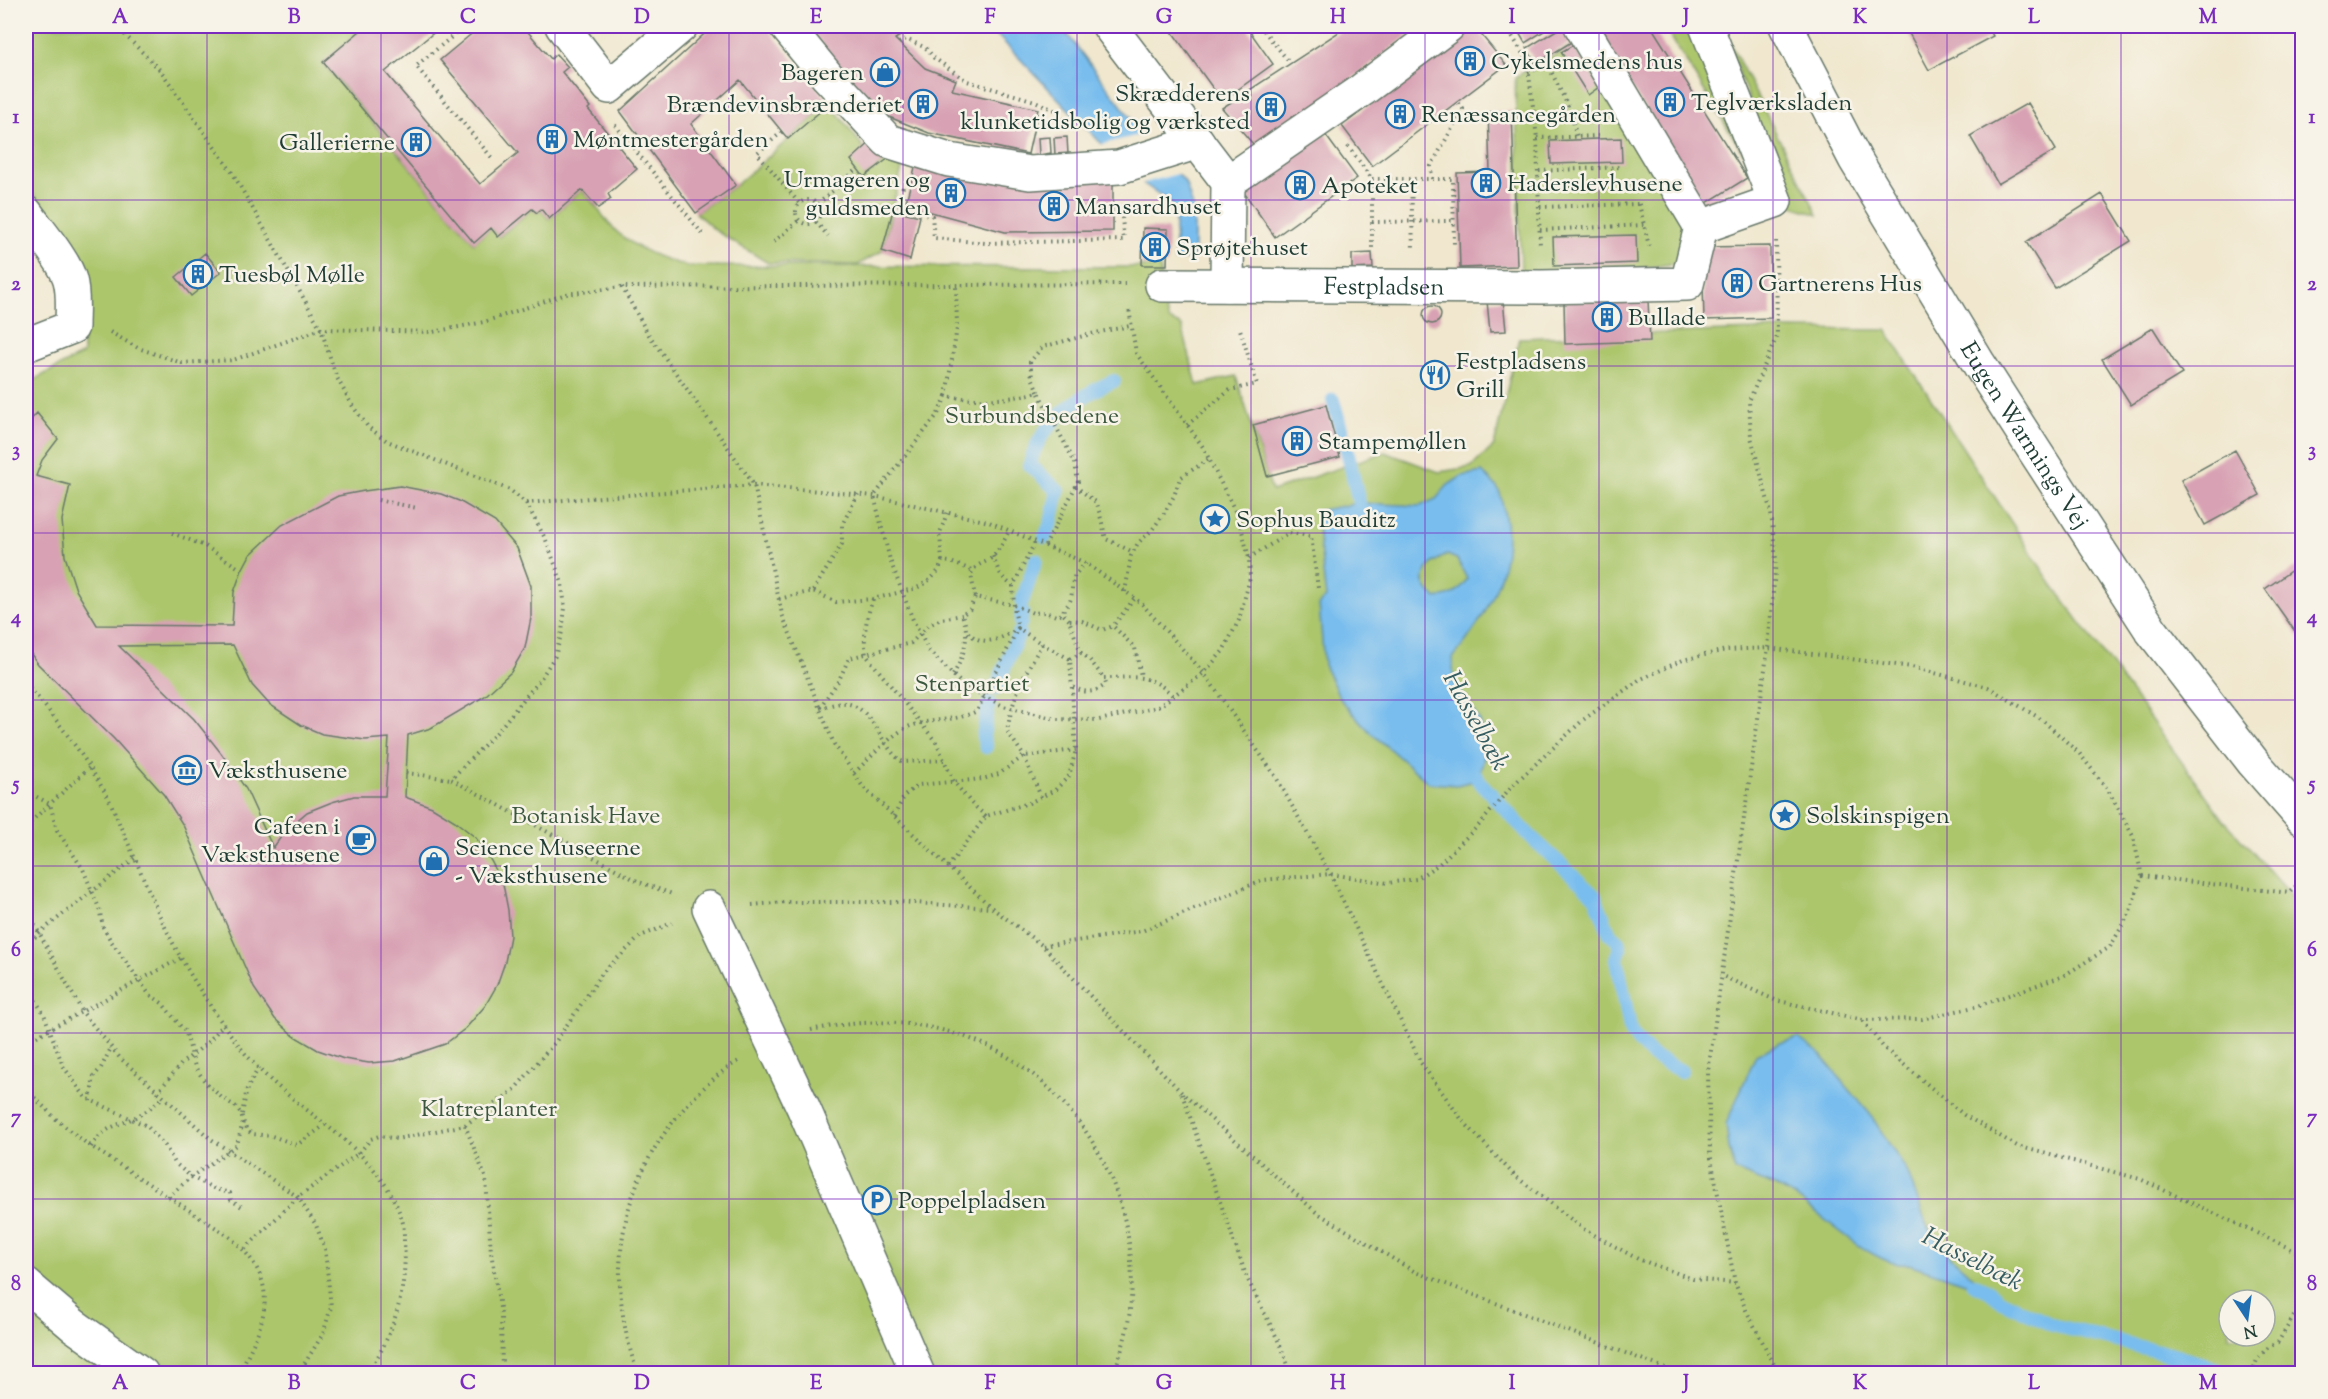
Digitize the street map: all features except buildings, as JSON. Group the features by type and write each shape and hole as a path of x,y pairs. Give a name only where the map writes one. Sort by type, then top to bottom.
{"street":[{"path":"562,26 609,87 681,26"},
{"path":"786,26 827,76 888,141 949,160 1030,173 1119,167 1198,142"},
{"path":"1109,26 1228,182 1227,285"},
{"path":"1228,182 1362,90 1448,26"},
{"path":"1581,26 1701,227 1768,203 1706,26"},
{"name":"Eugen Warmings Vej","path":"1786,26 1861,168 1979,364 2079,520 2151,630 2253,762 2302,818"},
{"path":"26,213 70,279 72,327 26,345"},
{"name":"Festpladsen","path":"1162,285 1541,287 1687,284 1701,227"},
{"path":"709,908 803,1107 918,1374"},
{"path":"26,1285 73,1325 142,1374"}],"path":[{"path":"117,26 161,71 232,172 321,329 336,376 352,405 368,427 394,444 510,490 526,503 546,540 562,583 565,608 562,632 555,656 541,678 497,732 451,779"},
{"path":"465,26 416,66 492,158"},
{"path":"1260,26 1290,63"},
{"path":"1506,26 1523,54 1528,72 1537,138 1541,287"},
{"path":"899,43 906,39 926,48 934,58 967,81 1035,100 1056,111 1076,137 1082,169"},
{"path":"1528,72 1548,65 1569,108 1577,137"},
{"path":"1432,179 1431,166 1463,109 1458,102"},
{"path":"782,132 757,153 800,203"},
{"path":"1537,138 1600,136"},
{"path":"912,148 899,207 932,216 934,238 986,243 1124,240 1119,167"},
{"path":"643,160 705,237"},
{"path":"1539,171 1630,167"},
{"path":"818,204 856,170"},
{"path":"1539,188 1634,185 1632,176"},
{"path":"1372,252 1372,179 1453,179 1454,251"},
{"path":"1411,179 1413,252"},
{"path":"1636,195 1658,285"},
{"path":"807,199 818,204 821,213 816,222 809,225 799,220 796,213 800,203 807,199"},
{"path":"1768,203 1778,336 1749,402 1750,437 1772,513 1776,560 1768,648 1708,1072 1710,1153 1735,1283 1746,1310 1779,1374"},
{"path":"1540,207 1639,204"},
{"path":"774,242 799,220"},
{"path":"1372,222 1454,221"},
{"path":"816,222 828,236"},
{"path":"1540,230 1644,225"},
{"path":"874,496 882,532 903,592 921,634 929,651 962,684 1011,708 1056,719 1100,720 1158,707 1204,673 1223,651 1239,620 1250,578 1249,558 1239,519 1209,459 1136,352 1130,326 1128,284"},
{"path":"874,496 938,414 946,396 957,328 956,285"},
{"path":"72,327 105,330 138,348 182,363 233,360 321,329 433,332 484,322 566,294 622,287 1162,285"},
{"path":"1187,426 1230,390 1257,384 1227,285"},
{"path":"622,287 646,332 754,484 783,614 834,744 863,787 992,908 1043,946 1182,1094 1316,1212 1415,1272 1680,1374"},
{"path":"1045,546 1078,482 1075,462 1038,392 1032,377 1030,362 1042,347 1130,326"},
{"path":"946,396 978,400 1013,399 1038,392"},
{"path":"1125,592 1133,552 1138,543 1163,515 1174,496 1180,478 1209,459"},
{"path":"526,503 754,484 874,496 989,522 1086,563 1141,603 1204,673 1276,777 1330,874 1421,1063 1462,1120 1514,1175 1585,1230 1638,1259 1693,1279 1735,1283"},
{"path":"1075,486 1097,503 1106,538 1133,552"},
{"path":"813,591 842,544 842,525 858,495"},
{"path":"378,500 417,508"},
{"path":"779,599 813,591 836,602 873,599 917,588 931,579 939,570 942,561 940,533 947,513"},
{"path":"819,708 839,680 849,658 911,643 929,625 941,619 962,615 970,609 975,597 972,570 993,556 1009,531"},
{"path":"172,533 205,546 242,570"},
{"path":"1249,558 1289,533 1311,536 1318,588"},
{"path":"854,773 905,728 920,723 966,716 976,711 986,696 1018,628 1013,586 1035,542"},
{"path":"993,556 998,573 1002,579 1013,586"},
{"path":"942,561 972,570"},
{"path":"1063,614 1064,608 1072,598 1072,587 1076,574 1086,563"},
{"path":"975,597 1014,604 1033,613 1045,612 1056,616 1063,614"},
{"path":"873,599 865,621 866,654 936,742 954,782 972,804 986,816"},
{"path":"1063,614 1070,620 1082,621 1102,630 1113,626 1134,599"},
{"path":"962,615 967,631 973,638 987,642 1009,635 1018,628"},
{"path":"1070,620 1075,642 1081,653 1089,659 1106,684 1098,691 1082,692 1073,687"},
{"path":"1113,626 1135,648 1141,676"},
{"path":"1018,628 1071,659"},
{"path":"953,675 959,664 967,631"},
{"path":"1041,797 1024,756 1007,731 1019,683 1042,644"},
{"path":"1043,946 1142,931 1263,880 1330,874 1388,883 1416,879 1439,864 1479,825 1512,787 1583,720 1639,680 1683,660 1726,650 1768,648 1912,667 1988,687 2041,719 2079,753 2108,790 2133,836 2142,876 2129,914 2110,947 2063,976 1978,1006 1922,1019 1863,1020 1775,1000 1720,975"},
{"path":"1071,659 1081,653"},
{"path":"948,867 986,816 1041,797 1055,790 1069,776 1076,750 1071,659"},
{"path":"1104,678 1141,676 1156,681 1173,696"},
{"path":"26,683 72,737 105,790 181,958 224,1024 246,1054 279,1087 372,1166 388,1191 403,1224 406,1260 403,1295 390,1330 367,1374"},
{"path":"819,708 844,703 862,711 890,751 903,762 945,760"},
{"path":"894,816 904,795 918,785 983,780 999,774 1024,756 1076,750"},
{"path":"26,826 90,767"},
{"path":"406,773 451,779 639,882 709,908"},
{"path":"26,792 50,804 57,830 83,869 111,942 149,994 162,1003 175,1017 186,1033 195,1066 206,1083 222,1098 235,1106 241,1114 246,1129 252,1134 272,1136 297,1145 325,1125"},
{"path":"26,946 39,933 135,858"},
{"path":"2142,876 2289,893 2302,880"},
{"path":"245,1250 298,1197 359,1153 371,1139 379,1136 397,1139 465,1125 514,1090 556,1041 603,972 641,936 709,908 785,902 899,902 992,908"},
{"path":"26,909 82,1013 111,1048 157,1094 211,1139 298,1197 316,1225 325,1249 331,1307 323,1334 298,1374"},
{"path":"26,1042 181,958"},
{"path":"26,986 44,1014 63,1066 86,1098 147,1126 165,1146 175,1163 191,1177 215,1189 230,1193 231,1200 242,1207"},
{"path":"1863,1020 1884,1048 1964,1115 2017,1146 2140,1179 2302,1254"},
{"path":"638,1374 627,1344 620,1305 619,1265 624,1225 635,1187 652,1151 675,1118 702,1089 734,1064 773,1043 806,1031 845,1023 885,1022 915,1024 944,1030 1000,1053 1049,1089 1070,1110 1104,1160 1125,1216 1132,1266 1131,1306 1126,1336 1113,1374"},
{"path":"157,1094 191,1054 206,1044 224,1024"},
{"path":"90,1101 94,1076 101,1068 111,1048"},
{"path":"241,1114 247,1089 259,1067"},
{"path":"26,1089 57,1120 91,1147 226,1235 245,1250 257,1269 262,1285 264,1317 257,1339 238,1374"},
{"path":"1182,1094 1247,1278 1292,1374"},
{"path":"91,1147 101,1134 113,1125 131,1119 162,1098"},
{"path":"168,1197 191,1177 237,1144 243,1120"},
{"path":"465,1125 486,1179 491,1252 501,1314 502,1374"},
{"path":"2252,1374 2258,1360 2266,1349 2278,1342 2302,1303"}],"green space":[{"name":"Botanisk Have","path":"26,26 366,26 323,63 474,243 491,228 499,237 532,209 537,213 541,209 549,219 582,190 612,227 628,241 657,256 687,266 1160,267 1162,298 1169,320 1182,326 1197,385 1236,376 1272,491 1385,452 1439,472 1471,467 1494,446 1519,338 1787,329 1886,330 2047,577 2224,820 2302,907 2302,1373 26,1373 26,384 83,354 80,261 26,183"},
{"path":"1664,26 1693,26 1743,153"},
{"path":"1721,26 1818,215 1790,205"},
{"path":"1573,45 1683,221 1684,262 1625,271 1521,271 1515,77"},
{"path":"830,103 864,148 864,177 889,158 902,168 882,251 858,265 768,263 716,231 696,213 736,185"}],"water":[{"path":"970,26 1061,26 1140,130 1185,182 1194,210 1194,258 1175,260 1175,217 1169,201 1144,184 1098,140 998,36"},
{"path":"1482,472 1495,485 1501,497 1507,531 1506,552 1496,590 1477,626 1453,658 1453,681 1480,721 1485,740 1484,758 1478,780 1457,785 1429,783 1370,732 1341,700 1324,665 1319,604 1326,598 1316,511 1359,503 1420,506 1436,499 1448,485 1462,476","holes":["1447,555 1457,559 1467,579 1454,593 1436,598 1425,585 1424,579 1428,568"]},
{"path":"1798,1038 1818,1052 1870,1114 1908,1173 1927,1226 1952,1258 1989,1291 1909,1264 1881,1258 1850,1239 1788,1193 1735,1170 1726,1124 1756,1055 1780,1043"}],"pier":[{"path":"1147,133 1182,173 1140,184 1099,145"}],"waterway":[{"path":"1045,537 1051,523 1058,491 1030,465 1034,451 1041,437 1062,414 1087,395 1114,381"},
{"name":"Hasselbæk","path":"1333,400 1365,520"},
{"path":"1022,602 1036,560"},
{"path":"1021,623 1022,612"},
{"path":"996,688 1019,633"},
{"path":"986,747 983,737 989,703"},
{"name":"Hasselbæk","path":"1470,766 1478,780 1531,837 1595,896 1610,934 1618,941 1620,949 1617,959 1631,1033 1651,1055 1681,1071"},
{"name":"Hasselbæk","path":"1973,1284 2052,1325 2173,1355 2233,1374"}],"place":[{"name":"Cykelsmedens hus","path":"1470,61"},
{"name":"Bageren","path":"885,72"},
{"name":"Teglværksladen","path":"1670,102"},
{"name":"Brændevinsbrænderiet","path":"923,104"},
{"name":"Skrædderens klunketidsbolig og værksted","path":"1271,107"},
{"name":"Renæssancegården","path":"1400,114"},
{"name":"Møntmestergården","path":"552,139"},
{"name":"Gallerierne","path":"416,142"},
{"name":"Haderslevhusene","path":"1486,183"},
{"name":"Apoteket","path":"1300,185"},
{"name":"Urmageren og guldsmeden","path":"951,193"},
{"name":"Mansardhuset","path":"1054,206"},
{"name":"Sprøjtehuset","path":"1155,247"},
{"name":"Tuesbøl Mølle","path":"198,274"},
{"name":"Gartnerens Hus","path":"1737,283"},
{"name":"Bullade","path":"1607,317"},
{"name":"Festpladsens Grill","path":"1435,375"},
{"name":"Stampemøllen","path":"1297,441"},
{"name":"Sophus Bauditz","path":"1215,519"},
{"name":"Væksthusene","path":"187,770"},
{"name":"Solskinspigen","path":"1785,815"},
{"name":"Cafeen i Væksthusene","path":"361,840"},
{"name":"Science Museerne - Væksthusene","path":"434,861"},
{"name":"Poppelpladsen","path":"877,1200"}],"park label":[{"name":"Surbundsbedene","path":"1032,415"},
{"name":"Stenpartiet","path":"972,683"},
{"name":"Klatreplanter","path":"489,1108"}]}
